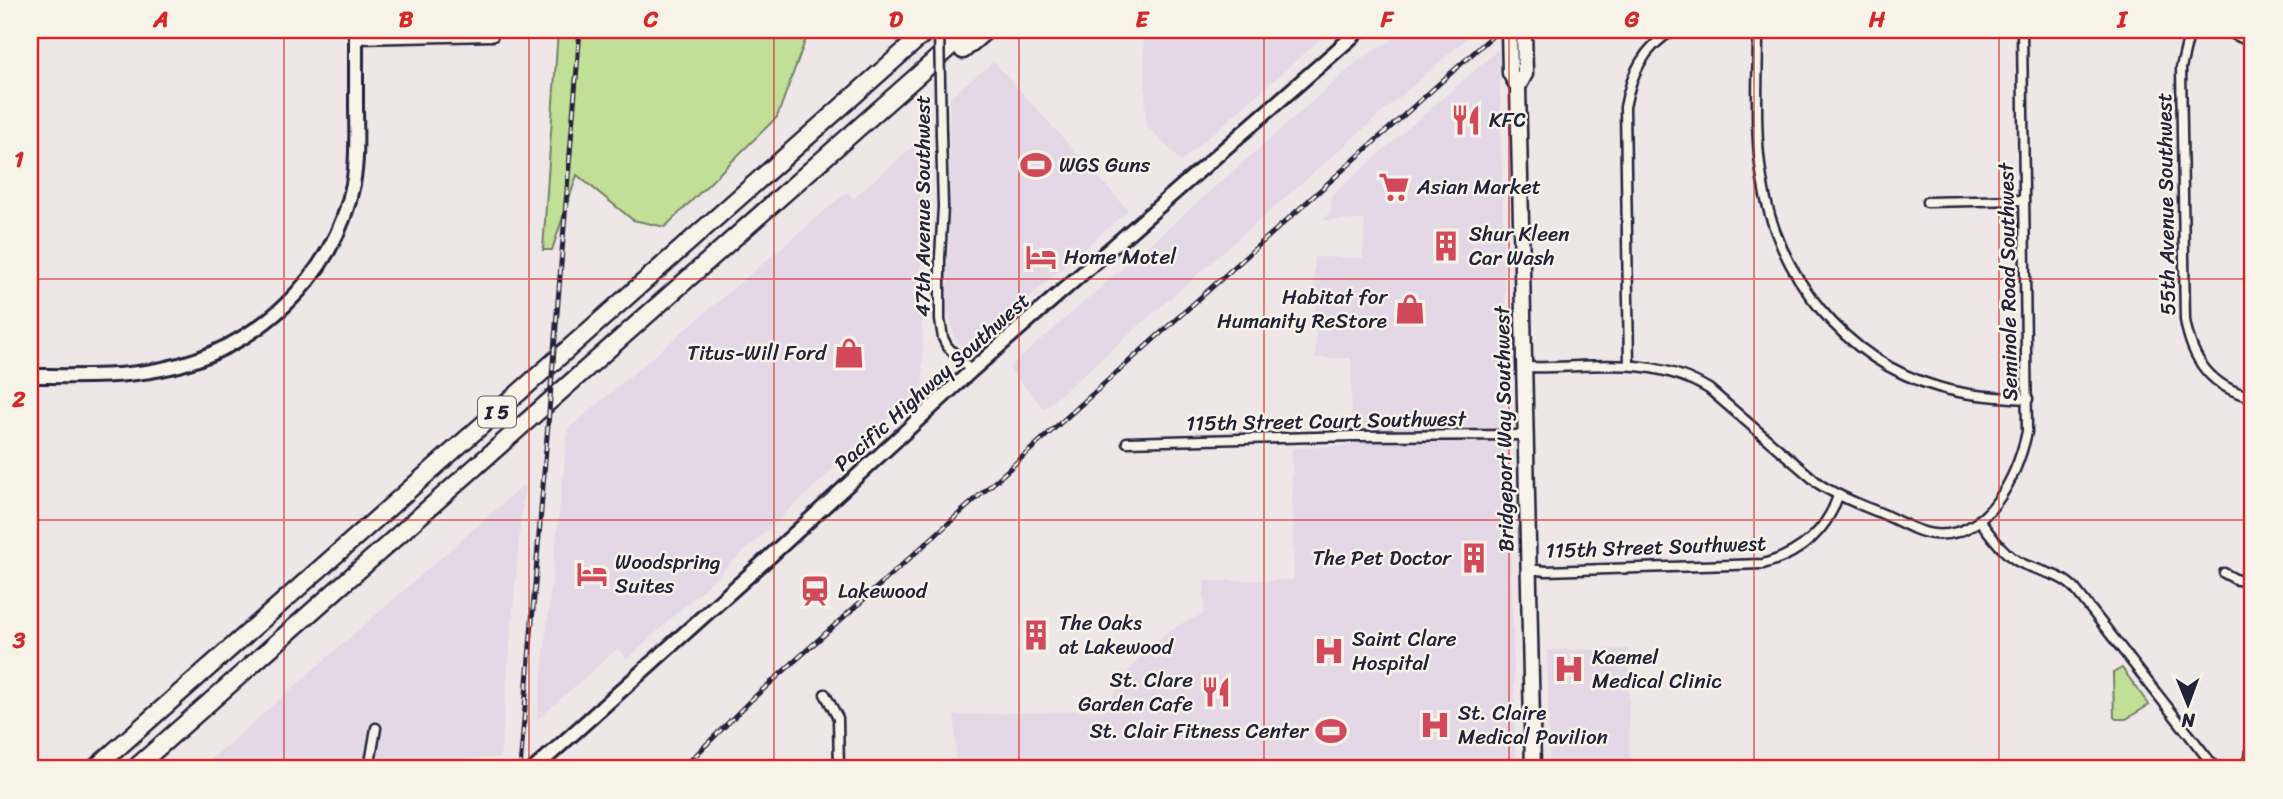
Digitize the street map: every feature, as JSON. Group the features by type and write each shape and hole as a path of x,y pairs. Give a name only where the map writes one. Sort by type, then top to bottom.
{"highway":[{"path":"900,55 922,30"},
{"name":"I 5","path":"94,769 928,30"},
{"name":"I 5","path":"134,769 970,30"},
{"path":"905,88 961,52 986,30"}],"main road":[{"name":"Pacific Highway Southwest","path":"534,769 768,559 971,371 1360,30"},
{"name":"Bridgeport Way Southwest","path":"1509,30 1510,74 1518,88"},
{"name":"Bridgeport Way Southwest","path":"1524,30 1525,74 1518,88 1533,769"},
{"path":"30,376 145,372 186,364 207,356 260,327 284,306 317,270 338,228 353,182 356,149 356,34"}],"street":[{"name":"47th Avenue Southwest","path":"939,30 943,207 940,320 947,346 971,371"},
{"path":"1629,365 1624,116 1633,72 1651,47 1674,30"},
{"path":"1758,30 1759,156 1764,193 1777,241 1808,295 1831,322 1860,347 1882,362 1911,376 1934,386 1974,395 2028,399"},
{"name":"Seminole Road Southwest","path":"1979,520 1994,505 2018,466 2027,432 2022,30"},
{"name":"55th Avenue Southwest","path":"2190,30 2181,68 2185,320 2194,354 2207,373 2241,394 2253,397"},
{"path":"2224,30 2253,43"},
{"path":"356,34 493,36"},
{"path":"1927,202 2024,200"},
{"path":"1524,367 1629,365 1670,371 1709,388 1819,484 1838,496 1923,532 1960,532 1979,520 2012,558 2062,578 2075,589 2216,769"},
{"name":"115th Street Court Southwest","path":"1128,442 1525,435"},
{"name":"115th Street Southwest","path":"1529,569 1546,571 1763,564 1787,556 1807,543 1829,518 1838,496"},
{"path":"2224,573 2237,580 2253,580"},
{"path":"825,694 838,718 839,769"},
{"path":"369,769 376,728"},
{"path":"2246,769 2253,744"}],"shaded area":[{"path":"1136,30 1331,30 1181,161 1146,125 1144,40"},
{"path":"1403,30 1476,30 1044,409 1009,368 1363,57 1389,43"},
{"path":"1499,49 1516,769 956,769 955,715 1107,710 1121,681 1157,640 1179,625 1204,614 1204,581 1294,580 1292,448 1352,446 1351,358 1316,358 1314,257 1363,258 1365,220 1323,220 1331,212 1331,196"},
{"path":"994,62 1128,210 973,347 969,347 956,340 948,310 950,97"},
{"path":"919,141 923,386 627,659 618,648 537,720 568,429 847,192 853,199"},
{"path":"524,485 500,758 435,759 434,769 200,769"},
{"path":"1628,649 1630,769 1550,769 1547,650"}],"green space":[{"path":"558,30 809,30 777,117 665,227 633,220 577,175 552,250 543,250"},
{"path":"2122,668 2149,705 2126,719 2116,719 2113,673"}],"railway":[{"path":"520,769 580,30"},
{"path":"682,769 749,702 1499,30"}],"place":[{"name":"KFC","path":"1466,120"},
{"name":"WGS Guns","path":"1036,165"},
{"name":"Asian Market","path":"1394,187"},
{"name":"Shur Kleen Car Wash","path":"1446,246"},
{"name":"Home Motel","path":"1041,257"},
{"name":"Habitat for Humanity ReStore","path":"1410,309"},
{"name":"Titus-Will Ford","path":"849,353"},
{"name":"The Pet Doctor","path":"1474,558"},
{"name":"Woodspring Suites","path":"592,574"},
{"name":"Lakewood","path":"815,591"},
{"name":"The Oaks at Lakewood","path":"1036,635"},
{"name":"Saint Clare Hospital","path":"1329,651"},
{"name":"Kaemel Medical Clinic","path":"1569,669"},
{"name":"St. Clare Garden Cafe","path":"1216,692"},
{"name":"St. Claire Medical Pavilion","path":"1435,725"},
{"name":"St. Clair Fitness Center","path":"1331,731"}]}
